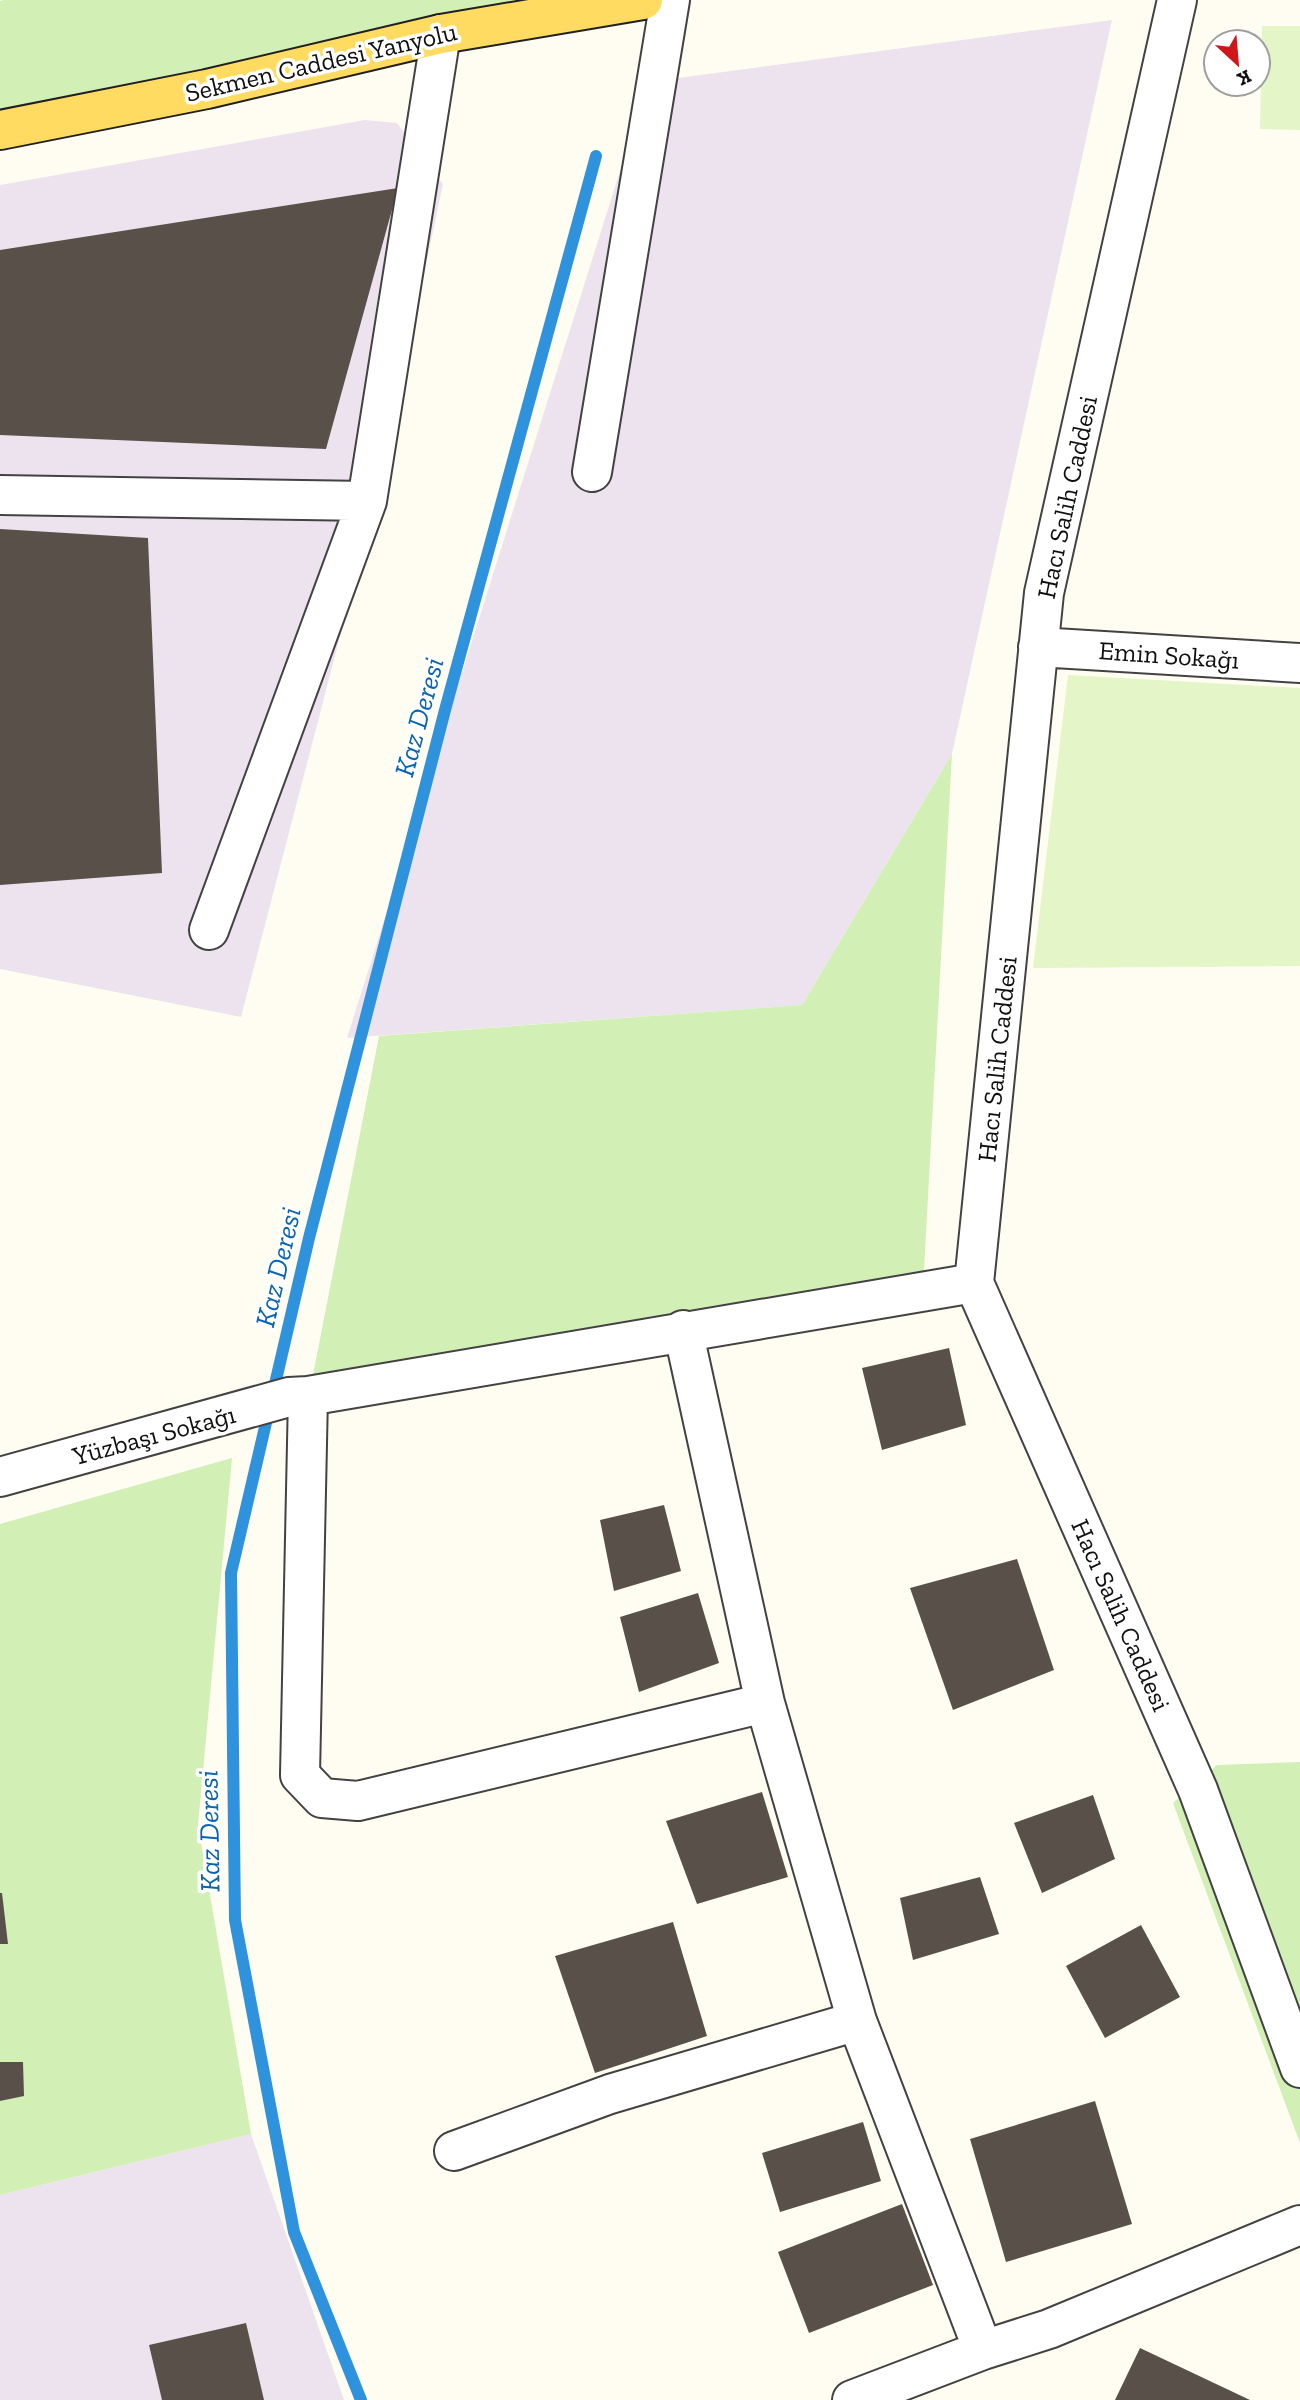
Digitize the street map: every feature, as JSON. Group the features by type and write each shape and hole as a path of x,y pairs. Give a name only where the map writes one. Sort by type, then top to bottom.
{"main road":[{"name":"Sekmen Caddesi Yanyolu","path":"0,130 207,89 440,34 643,0"}],"street":[{"path":"592,472 670,0"},
{"name":"Hacı Salih Caddesi","path":"1177,0 1044,593 974,1283 1198,1790 1300,2068"},
{"path":"209,930 366,501 440,34"},
{"path":"0,495 366,501"},
{"name":"Emin Sokağı","path":"1038,647 1300,663"},
{"name":"Yüzbaşı Sokağı","path":"0,1477 299,1397 683,1330 974,1283"},
{"path":"683,1330 765,1703 857,2021 983,2350"},
{"path":"299,1397 300,1775 322,1798 358,1801 765,1703"},
{"path":"454,2151 610,2094 857,2021"},
{"path":"852,2400 983,2350 1061,2324 1300,2225"}],"shaded area":[{"path":"1112,20 952,754 802,1005 347,1038 648,82"},
{"path":"365,120 397,123 443,184 380,483 241,1017 0,969 0,185"},
{"path":"251,2134 344,2400 0,2400 0,2195"}],"green space":[{"path":"674,0 0,117 0,1"},
{"path":"1300,26 1300,130 1260,129 1261,98 1272,98 1272,28 1262,28"},
{"path":"1068,675 1300,688 1300,966 1033,968"},
{"path":"952,754 923,1289 312,1380 379,1036 802,1005"},
{"path":"232,1458 198,1825 251,2134 0,2195 0,1524"},
{"path":"1300,1762 1300,2143 1173,1803 1217,1765"}],"building":[{"path":"398,188 326,449 0,435 0,250"},
{"path":"0,529 148,538 162,873 0,885"},
{"path":"949,1348 966,1425 882,1450 862,1368"},
{"path":"664,1505 681,1571 614,1591 600,1520"},
{"path":"1017,1559 1054,1670 953,1710 910,1588"},
{"path":"698,1593 719,1663 639,1692 620,1617"},
{"path":"762,1792 788,1877 697,1904 666,1821"},
{"path":"1093,1795 1115,1859 1042,1893 1014,1823"},
{"path":"980,1877 999,1934 913,1960 900,1898"},
{"path":"2,1893 8,1944 0,1944"},
{"path":"673,1922 707,2036 595,2073 555,1956"},
{"path":"1141,1925 1180,1997 1105,2038 1066,1966"},
{"path":"0,2062 23,2062 24,2096 0,2101"},
{"path":"1095,2101 1132,2224 1006,2262 970,2139"},
{"path":"863,2122 881,2181 780,2212 762,2153"},
{"path":"902,2204 933,2285 809,2333 778,2252"},
{"path":"246,2323 264,2400 162,2400 149,2345"},
{"path":"1140,2348 1250,2400 1115,2400"}],"waterway":[{"name":"Kaz Deresi","path":"361,2400 294,2232 235,1920 231,1573 309,1238 445,710 596,156"}]}
